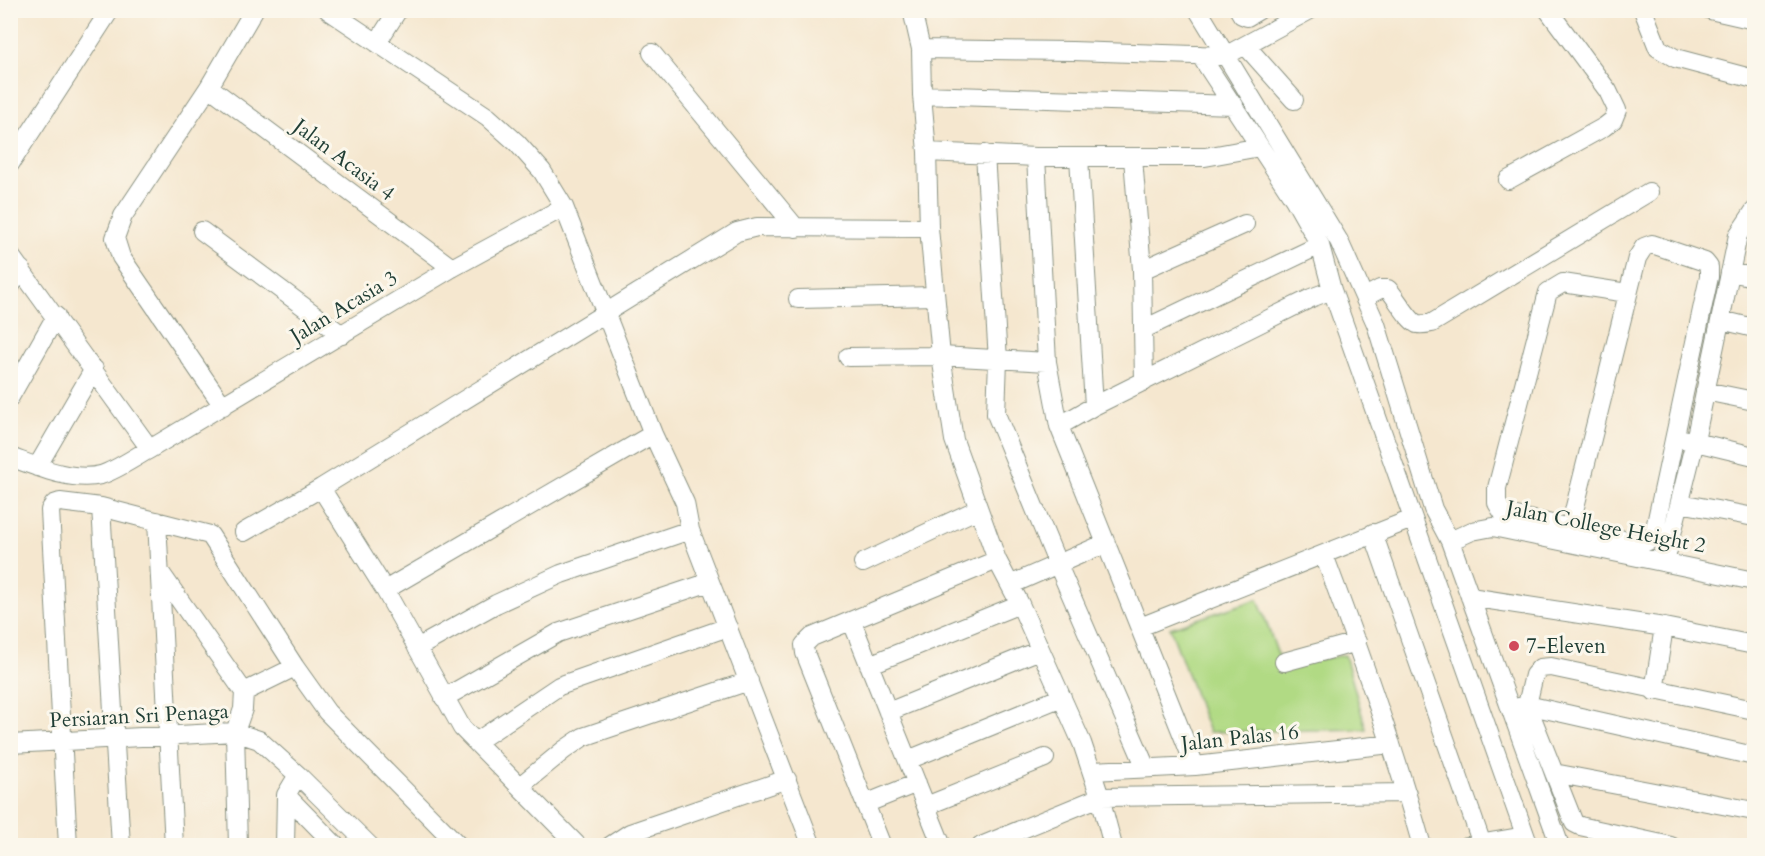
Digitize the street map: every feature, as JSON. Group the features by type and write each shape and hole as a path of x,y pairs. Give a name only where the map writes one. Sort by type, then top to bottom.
{"street":[{"path":"10,164 110,10"},
{"path":"223,406 121,257 115,238 123,216 209,87 254,10"},
{"path":"328,10 488,117 517,143 542,171 564,207 653,434 685,502 690,530 812,846"},
{"path":"377,43 398,10"},
{"path":"912,10 921,49 929,228 941,356 954,440 997,560 1020,604 1062,697 1092,771 1113,846"},
{"path":"1198,10 1339,241 1365,297 1376,324 1433,509 1450,542 1470,597 1518,707 1554,773 1574,823 1635,842 1671,846"},
{"path":"1239,10 1247,17 1259,10"},
{"path":"921,49 1225,56 1310,10"},
{"path":"1508,180 1604,127 1613,120 1617,110 1608,91 1548,10"},
{"path":"1643,10 1658,48 1675,58 1755,79"},
{"path":"1710,10 1755,20"},
{"path":"1246,46 1294,100"},
{"path":"652,53 796,228"},
{"path":"1200,55 1294,199 1320,245 1332,290 1527,841 1475,845 1373,533"},
{"name":"Jalan Acasia 4","path":"209,87 453,268"},
{"path":"922,95 1234,105"},
{"path":"927,152 1036,157 1204,157 1260,147"},
{"path":"985,154 998,360 996,414 1058,565 1146,768"},
{"path":"1036,157 1047,362 1059,426 1195,766"},
{"path":"1079,157 1094,406"},
{"path":"1133,158 1142,270 1144,382"},
{"path":"1365,297 1380,289 1388,289 1413,322 1420,325 1432,323 1649,192"},
{"name":"Jalan Acasia 3","path":"10,457 37,467 82,477 102,474 150,449 453,268 564,207"},
{"path":"1665,562 1695,441 1738,235 1754,211"},
{"path":"1142,270 1245,224"},
{"path":"244,532 321,488 737,231 757,227 929,228"},
{"path":"202,231 342,335"},
{"path":"1570,527 1637,258 1644,247 1652,244 1705,262 1709,267 1709,277 1675,437 1654,533 1650,540 1642,544 1503,513 1497,503 1497,488 1548,292 1563,283 1627,293"},
{"path":"1144,329 1320,245"},
{"path":"10,287 16,262"},
{"path":"16,262 150,449"},
{"path":"1730,272 1755,277"},
{"path":"1059,426 1094,406 1311,298 1332,290"},
{"path":"798,299 935,296"},
{"path":"10,397 56,316"},
{"path":"1721,320 1755,328"},
{"path":"848,357 941,356 1047,362"},
{"path":"37,467 94,369"},
{"path":"1705,391 1755,401"},
{"path":"385,590 653,434"},
{"path":"1675,437 1755,456"},
{"path":"321,488 385,590 462,728 578,846"},
{"path":"68,846 50,510 54,504 60,502 101,507 210,535 295,667 327,712 459,846"},
{"path":"1680,503 1755,518"},
{"path":"101,507 121,846"},
{"path":"863,562 978,509"},
{"path":"1140,627 1412,519"},
{"path":"157,521 174,846"},
{"name":"Jalan College Height 2","path":"1450,542 1472,531 1493,527 1755,581"},
{"path":"417,648 496,604 561,574 690,530"},
{"path":"1010,585 1106,543"},
{"path":"1324,555 1357,642 1422,846"},
{"path":"882,846 805,653 804,645 812,638 997,560"},
{"path":"159,571 244,692 243,709 235,732 238,846"},
{"path":"444,698 558,633 710,582"},
{"path":"1470,597 1664,627 1755,645"},
{"path":"869,665 1020,604"},
{"path":"852,622 942,846"},
{"path":"476,742 559,686 728,627"},
{"path":"1654,691 1664,627"},
{"path":"1284,662 1357,642"},
{"path":"888,712 1040,650"},
{"path":"244,692 295,667"},
{"path":"1560,846 1518,707 1540,668 1551,667 1654,691 1755,710"},
{"path":"520,786 583,737 749,681"},
{"path":"908,760 1062,697"},
{"path":"1518,707 1755,756"},
{"name":"Persiaran Sri Penaga","path":"10,744 235,732 259,740 370,846"},
{"name":"Jalan Palas 16","path":"1092,771 1195,766 1391,744"},
{"path":"926,806 1045,758"},
{"path":"1554,773 1755,811"},
{"path":"285,846 286,795 298,775"},
{"path":"610,846 630,833 787,779"},
{"path":"866,804 917,783"},
{"path":"981,846 1100,797 1407,793"},
{"path":"286,795 336,846"}],"green space":[{"path":"1258,599 1282,666 1345,655 1366,729 1209,732 1170,628"}],"place":[{"name":"7-Eleven","path":"1514,646"}]}
